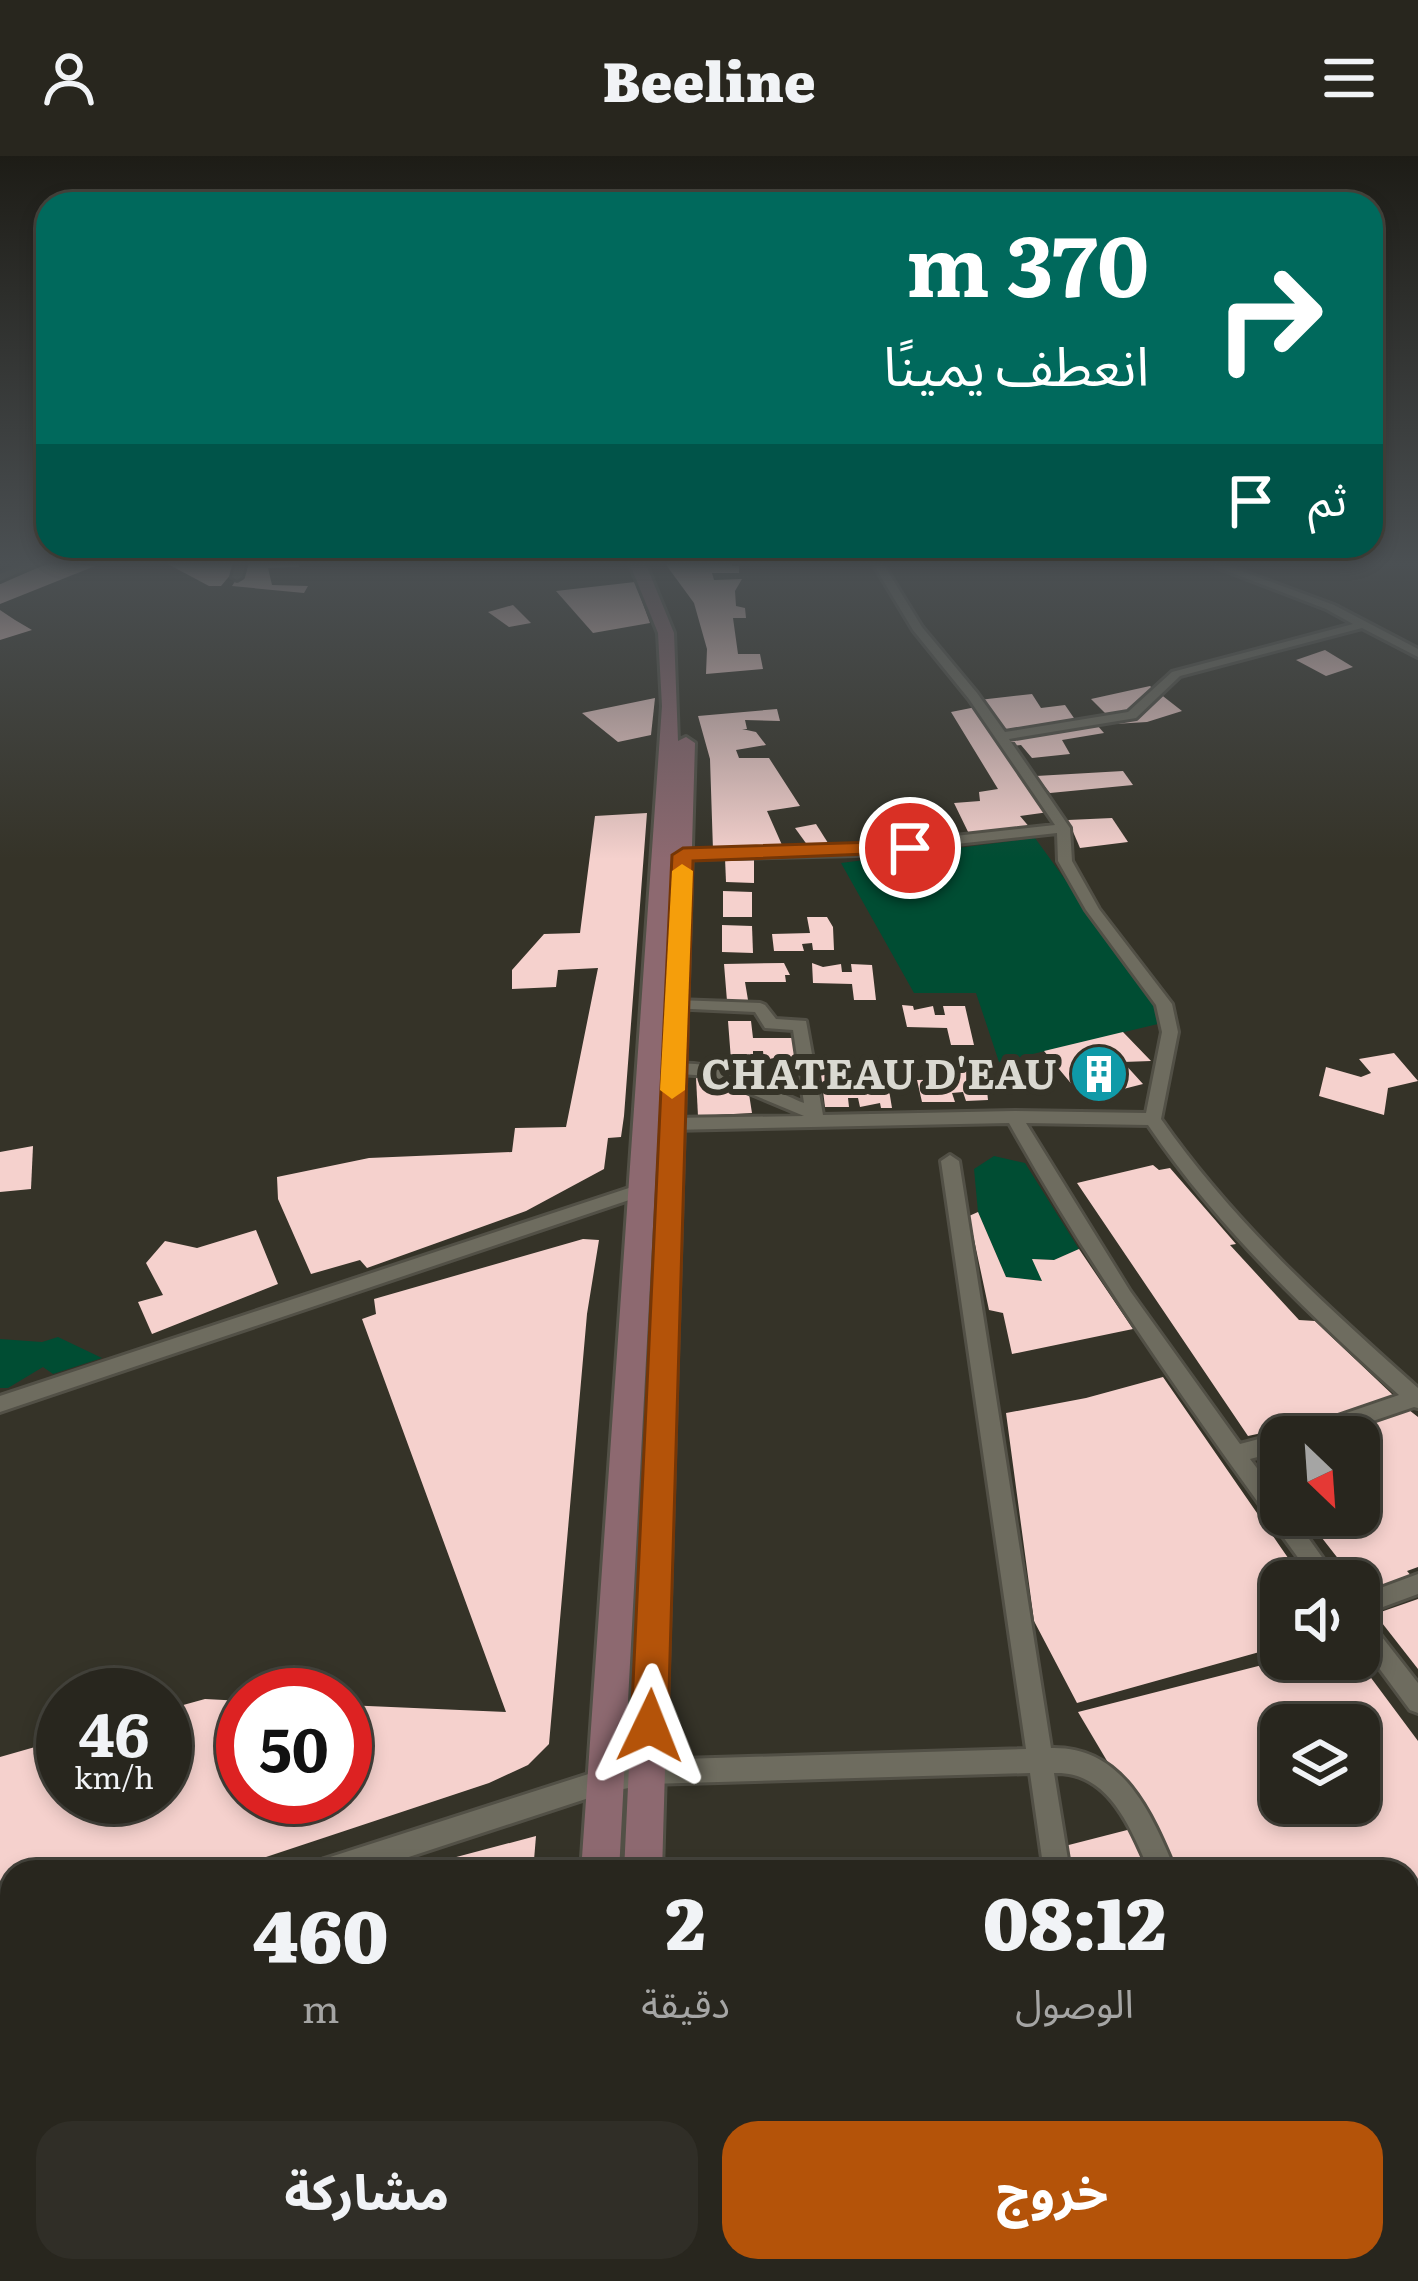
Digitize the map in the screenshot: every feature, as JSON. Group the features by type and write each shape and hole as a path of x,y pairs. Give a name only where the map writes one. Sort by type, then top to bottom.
{"main road":[{"path":"601,1860 634,1357 670,661"},
{"path":"644,1860 683,855 686,661"}],"street":[{"path":"942,661 1063,828 1064,861 1169,1018 1153,1119 1188,1170 1284,1274 1417,1399 1365,1416"},
{"path":"1000,737 1132,715 1144,708 1155,688 1176,674 1225,661"},
{"path":"683,855 910,848 1063,828"},
{"path":"676,1005 752,1007 763,1011 769,1023 800,1025 814,1117"},
{"path":"673,1069 710,1072 814,1117"},
{"path":"670,1124 814,1117 1153,1119"},
{"path":"1014,1118 1060,1203 1313,1560"},
{"path":"950,1162 1055,1860"},
{"path":"0,1404 640,1190"},
{"path":"1236,1454 1260,1448"},
{"path":"1380,1598 1418,1584"},
{"path":"1380,1651 1418,1702"},
{"path":"361,1860 604,1781 648,1772 1068,1760 1106,1773 1157,1860"}],"green space":[{"path":"1035,838 1165,1017 1162,1023 999,1062 976,993 914,993 841,863"},
{"path":"994,1156 1025,1163 1079,1249 1054,1260 1033,1259 1042,1281 1006,1277 978,1212 974,1169"},
{"path":"58,1337 102,1358 53,1374 43,1367 0,1388 0,1339 42,1342"}],"building":[{"path":"707,661 761,661 763,669 706,674"},
{"path":"1298,661 1343,661 1353,667 1326,676"},
{"path":"1150,686 1182,711 1147,722 1097,725 1104,733 1062,740 1070,754 1032,758 1021,745 1010,746 979,700 1032,694 1041,708 1065,705 1076,721 1110,718 1091,699"},
{"path":"655,698 651,735 618,742 582,713"},
{"path":"976,707 1049,812 1020,816 1031,829 971,838 954,803 980,801 979,792 998,789 951,712"},
{"path":"777,709 780,721 745,720 747,729 742,729 756,732 766,745 736,750 739,758 769,758 800,806 767,811 782,845 713,850 710,759 698,716"},
{"path":"1123,771 1133,785 1050,793 1036,776"},
{"path":"647,813 624,1116 621,1137 608,1138 604,1169 526,1211 367,1268 360,1260 311,1274 278,1199 277,1177 369,1158 512,1152 515,1128 566,1127 598,968 558,970 556,987 512,989 512,970 544,934 580,933 595,816"},
{"path":"1112,818 1128,842 1080,848 1068,820"},
{"path":"816,824 828,843 808,846 795,828"},
{"path":"725,858 754,859 754,883 726,882"},
{"path":"723,891 752,892 752,917 723,917"},
{"path":"807,917 827,917 833,927 834,950 813,950 812,943 802,944 804,951 774,951 772,934 810,933"},
{"path":"722,925 752,926 753,953 722,952"},
{"path":"784,963 790,975 785,975 786,982 745,982 748,1000 727,1001 724,964"},
{"path":"812,963 823,967 841,964 842,972 852,972 851,964 872,965 876,1000 854,1000 852,984 813,983"},
{"path":"902,1005 914,1010 933,1006 935,1015 945,1015 943,1006 965,1006 974,1045 951,1045 947,1028 907,1027"},
{"path":"728,1021 751,1021 753,1038 793,1038 795,1061 784,1061 784,1056 764,1060 763,1051 753,1051 753,1060 731,1060"},
{"name":"CHATEAU D'EAU","path":"1123,1032 1151,1061 1123,1062 1143,1084 1084,1099 1044,1051"},
{"path":"1394,1053 1418,1081 1388,1088 1384,1115 1319,1096 1326,1067 1361,1077 1371,1073 1359,1059"},
{"path":"954,1059 977,1059 980,1071 985,1072 988,1100 966,1101 963,1092 952,1093 955,1102 922,1102 917,1080 959,1079"},
{"path":"843,1065 847,1083 888,1084 892,1108 881,1108 880,1103 860,1107 858,1098 848,1098 849,1107 825,1107 820,1066"},
{"path":"711,1077 749,1094 752,1113 698,1116 696,1078"},
{"path":"33,1146 31,1189 0,1192 0,1152"},
{"path":"1153,1165 1159,1170 1170,1168 1236,1244 1230,1245 1299,1320 1315,1321 1395,1397 1339,1416 1260,1416 1260,1433 1248,1436 1077,1183"},
{"path":"978,1212 1006,1277 1042,1281 1032,1259 1054,1260 1079,1249 1133,1329 1012,1354 1003,1313 989,1310 969,1216"},
{"path":"256,1230 278,1284 152,1334 138,1302 163,1295 146,1263 165,1241 197,1248"},
{"path":"583,1239 599,1240 587,1314 549,1744 528,1765 489,1783 372,1822 372,1706 506,1712 362,1319 376,1314 374,1299"},
{"path":"1163,1377 1260,1517 1260,1536 1273,1536 1289,1560 1260,1560 1260,1652 1077,1703 1034,1621 1006,1413"},
{"path":"1409,1410 1418,1417 1418,1567 1407,1571 1413,1578 1380,1588 1380,1560 1339,1560 1320,1536 1380,1536 1380,1420"},
{"path":"1418,1599 1418,1669 1380,1620 1380,1612"},
{"path":"1260,1666 1260,1680 1373,1680 1418,1741 1418,1860 1166,1860 1078,1712"},
{"path":"216,1700 216,1824 366,1824 257,1860 0,1860 0,1757 36,1747 36,1824 192,1824 192,1703"},
{"path":"1135,1828 1150,1860 1060,1860 1057,1848"},
{"path":"536,1836 534,1860 445,1860"}],"slow traffic":[{"path":"672,1090 682,871"}],"place":[{"name":"CHATEAU D'EAU","path":"1099,1074"}],"route":[{"path":"650,1726 683,855 910,848"}]}
